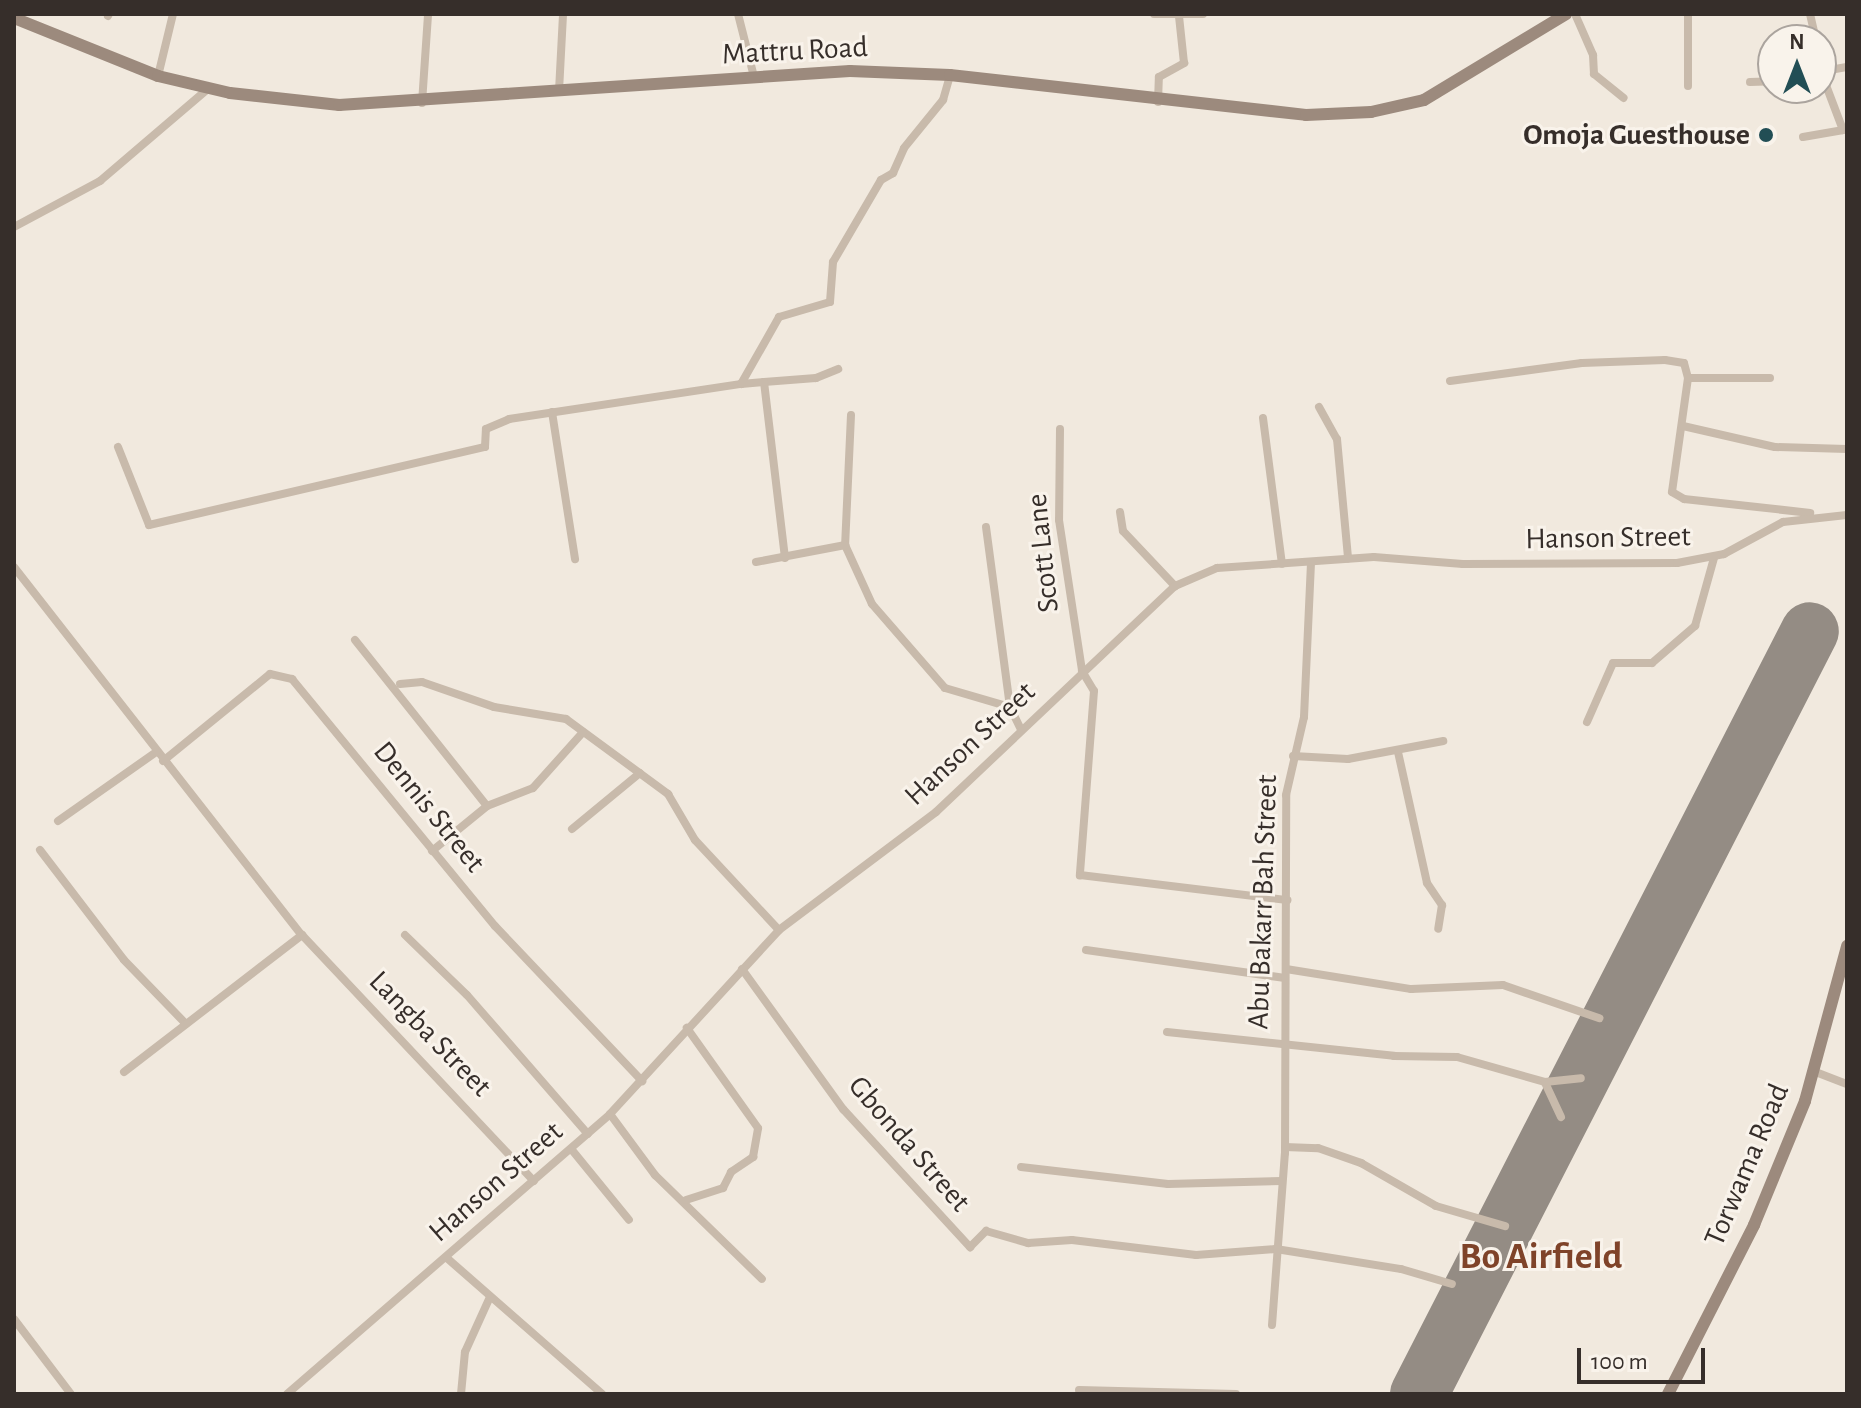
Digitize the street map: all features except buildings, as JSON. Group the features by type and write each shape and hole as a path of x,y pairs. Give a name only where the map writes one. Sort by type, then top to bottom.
{"main road":[{"name":"Mattru Road","path":"14,18 158,76 209,88 339,105 422,103 850,71 950,75 1158,102 1306,115 1400,107 1447,88 1566,14"},
{"name":"Torwama Road","path":"1668,1394 1754,1225 1813,1071 1847,946"}],"street":[{"path":"158,76 173,14"},
{"path":"422,103 428,14"},
{"path":"559,91 563,14"},
{"path":"738,14 754,77"},
{"path":"1154,14 1203,14"},
{"path":"1575,14 1593,55 1594,74 1624,98"},
{"path":"1688,14 1688,86"},
{"path":"1158,102 1159,77 1184,63 1179,16"},
{"path":"741,384 779,317 830,302 833,262 881,180 893,173 904,148 943,100 950,75"},
{"path":"1750,82 1757,82"},
{"path":"15,225 100,181 209,88"},
{"path":"1803,137 1843,130 1834,104"},
{"path":"1450,381 1582,363 1665,360 1684,363 1688,378 1675,497 1823,514"},
{"path":"118,447 149,525 485,447 490,426 552,412 741,384 816,378 838,369"},
{"path":"1688,378 1770,378"},
{"path":"764,382 785,558"},
{"path":"1319,407 1337,439 1348,558"},
{"path":"552,412 575,559"},
{"path":"851,415 845,545 872,604 922,667 945,688 1010,707"},
{"path":"1263,418 1282,564"},
{"path":"1683,426 1775,447 1847,449"},
{"name":"Scott Lane","path":"1060,429 1059,520 1082,671 1094,691 1080,875 1288,900"},
{"path":"1120,512 1123,531 1175,586"},
{"name":"Hanson Street","path":"287,1394 572,1150 642,1081 779,930 936,812 1175,586 1217,568 1311,564 1348,558 1555,564 1714,558 1783,522 1823,514 1847,515"},
{"path":"986,527 1010,707 1021,730"},
{"path":"756,562 845,545"},
{"path":"1587,722 1613,663 1652,663 1695,626 1714,558"},
{"name":"Abu Bakarr Bah Street","path":"1272,1325 1285,1147 1282,1042 1288,900 1285,822 1293,756 1304,717 1311,564"},
{"name":"Langba Street","path":"14,567 302,935 534,1181"},
{"path":"355,640 487,806"},
{"name":"Dennis Street","path":"163,761 248,688 280,673 330,722 432,851 642,1081"},
{"path":"400,684 422,682 494,707 566,719 668,794 695,840 779,930"},
{"path":"432,851 487,806 533,788 583,732"},
{"path":"1293,756 1319,761 1398,752 1443,741"},
{"path":"58,821 156,752"},
{"path":"1398,752 1427,883 1442,905 1438,929"},
{"path":"572,829 640,773"},
{"path":"40,850 124,960 186,1024"},
{"path":"124,1072 302,935"},
{"path":"405,935 523,1055 588,1134"},
{"path":"1086,950 1411,989 1503,985 1599,1018"},
{"name":"Gbonda Street","path":"742,969 843,1109 970,1247 986,1231 1028,1243 1072,1240 1196,1255 1276,1249"},
{"path":"686,1200 723,1188 731,1172 753,1157 758,1128 687,1028"},
{"path":"1167,1032 1394,1056 1457,1057 1545,1082 1581,1078"},
{"path":"1813,1071 1847,1084"},
{"path":"1545,1082 1561,1117"},
{"path":"610,1114 655,1175 686,1200 762,1279"},
{"path":"1285,1147 1318,1148 1361,1163 1436,1206 1505,1226"},
{"path":"572,1150 629,1220"},
{"path":"1021,1167 1168,1184 1282,1181"},
{"path":"1276,1249 1401,1269 1452,1284"},
{"path":"448,1259 602,1394"},
{"path":"461,1394 465,1352 490,1297"},
{"path":"14,1319 71,1394"},
{"path":"1079,1390 1236,1394"}],"runway":[{"path":"1419,1394 1810,631"}],"place":[{"name":"Omoja Guesthouse","path":"1766,135"}],"district":[{"name":"Bo Airfield","path":"1541,1258"}]}
